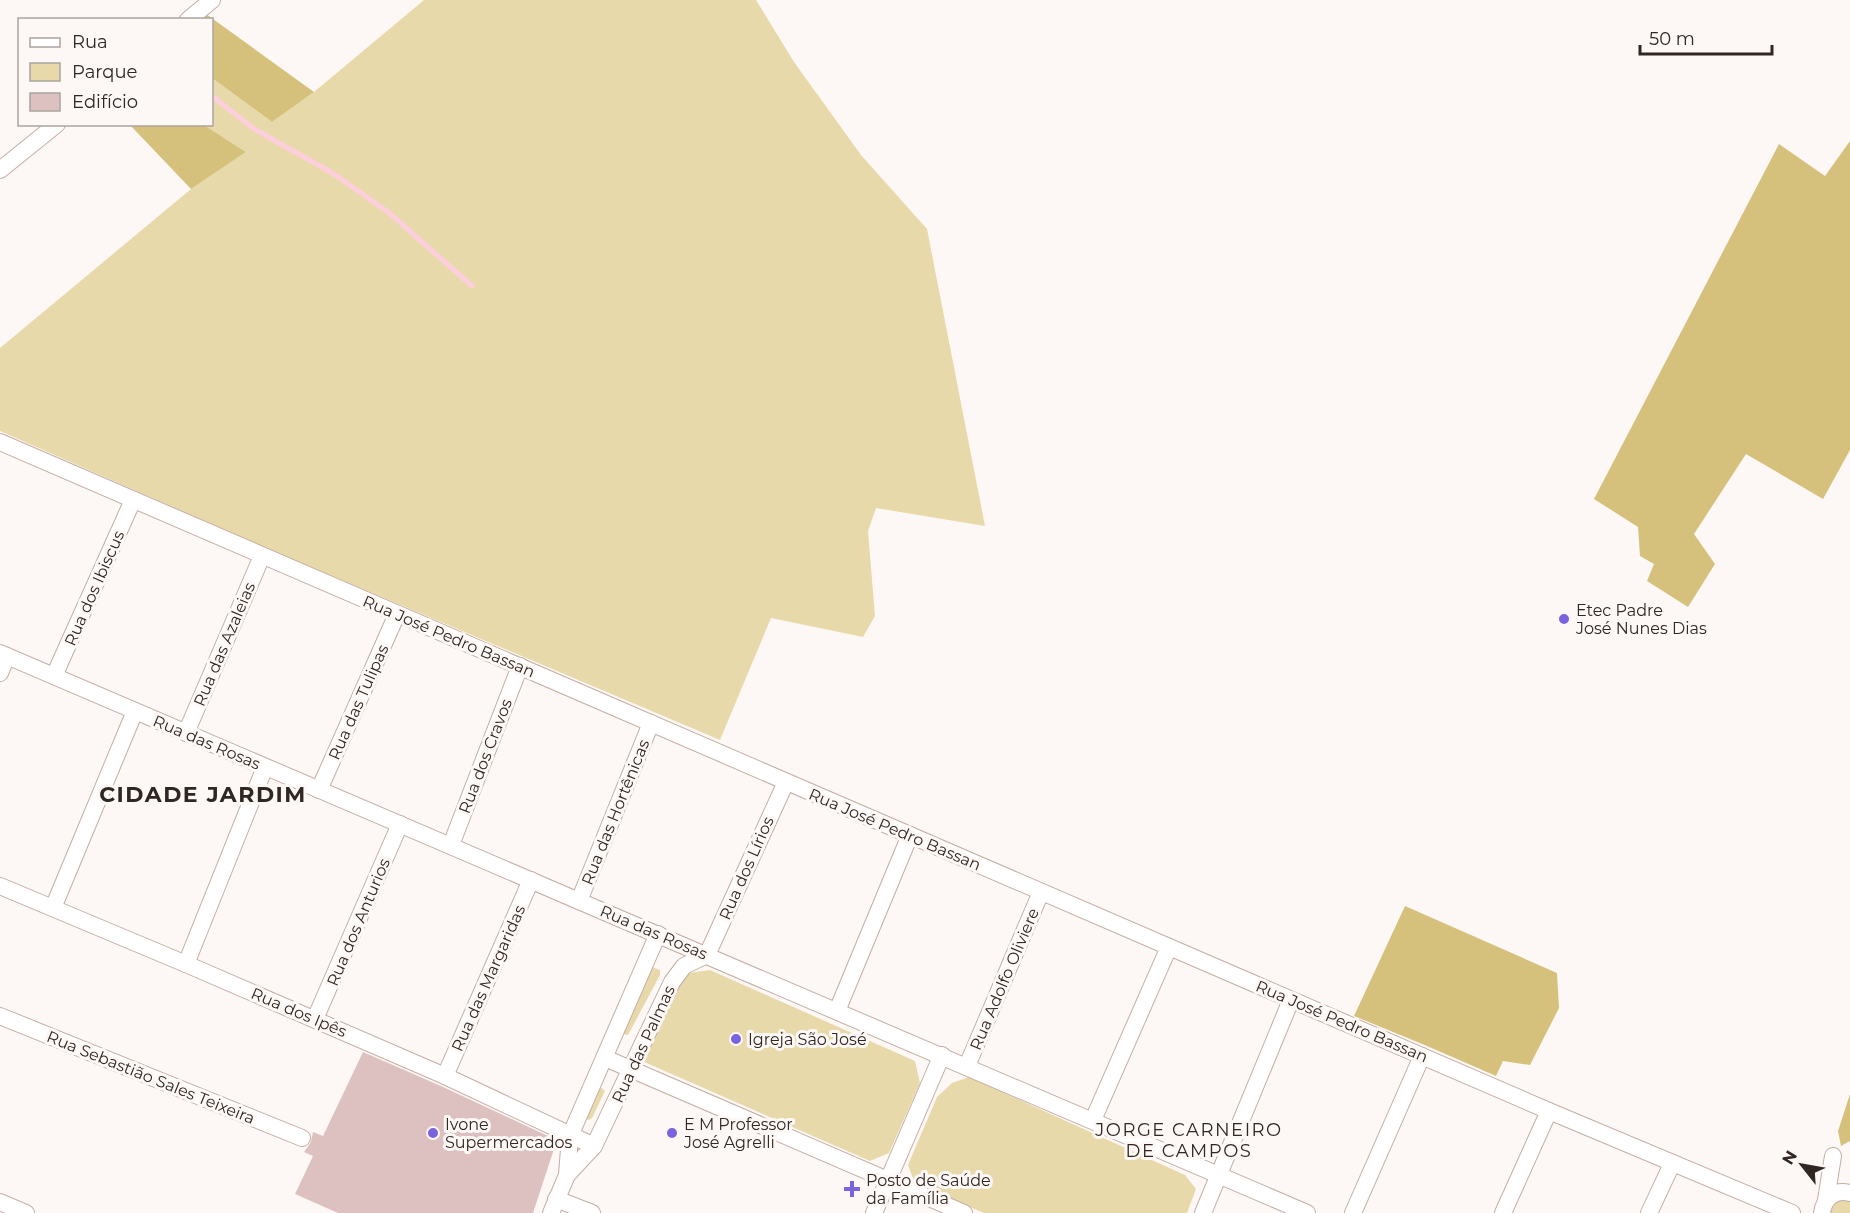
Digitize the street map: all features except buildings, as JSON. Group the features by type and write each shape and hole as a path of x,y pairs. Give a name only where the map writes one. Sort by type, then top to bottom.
{"street":[{"path":"190,18 212,0"},
{"path":"0,170 55,126"},
{"name":"Rua José Pedro Bassan","path":"2,449 133,500 1548,1111 1792,1213"},
{"name":"Rua dos Ibiscus","path":"54,676 133,500"},
{"name":"Rua das Azaleias","path":"186,733 262,556"},
{"name":"Rua das Tulipas","path":"319,790 397,614"},
{"path":"0,673 3,655"},
{"name":"Rua das Rosas","path":"3,655 1307,1213"},
{"name":"Rua dos Cravos","path":"451,845 520,666"},
{"path":"53,908 135,711"},
{"name":"Rua das Hortênicas","path":"579,900 651,723"},
{"path":"186,964 265,767"},
{"name":"Rua dos Lírios","path":"707,955 786,782"},
{"name":"Rua dos Anturios","path":"315,1019 400,824"},
{"path":"837,1011 909,835"},
{"name":"Rua das Margaridas","path":"445,1076 531,880"},
{"name":"Rua dos Ipês","path":"0,886 315,1019 445,1076 594,1146"},
{"name":"Rua Adolfo Oliviere","path":"968,1066 1041,892"},
{"name":"Rua das Palmas","path":"567,1175 570,1136 658,934"},
{"path":"1093,1120 1169,947"},
{"name":"Rua das Palmas","path":"567,1175 594,1146 672,982 684,966 707,955"},
{"path":"1203,1213 1292,1000"},
{"name":"Rua Sebastião Sales Teixeira","path":"2,1022 302,1138"},
{"path":"874,1213 942,1055"},
{"path":"1353,1213 1422,1056"},
{"path":"605,1058 964,1213"},
{"path":"1503,1213 1548,1111"},
{"path":"1824,1207 1833,1156 1850,1188"},
{"path":"1649,1213 1672,1164"},
{"path":"567,1175 554,1206 592,1213"},
{"path":"1824,1207 1839,1192 1850,1193"},
{"path":"0,1202 26,1213"}],"green space":[{"path":"424,0 756,0 794,62 861,155 927,229 985,526 876,508 868,531 875,616 863,637 771,618 720,740 266,548 0,431 0,348 191,189 246,152 206,126 213,126 213,79 272,122 314,92"},
{"path":"652,967 660,970 660,975 628,1035 623,1034"},
{"path":"710,970 915,1061 920,1083 889,1153 870,1161 642,1061 667,988 689,973"},
{"path":"969,1077 1185,1175 1196,1189 1187,1213 984,1213 915,1184 908,1165 937,1097 952,1083"},
{"path":"599,1086 605,1091 589,1120 584,1118"},
{"path":"1835,1200 1850,1200 1850,1213 1828,1213"}],"shaded area":[{"path":"213,19 314,92 272,122 213,79"},
{"path":"131,126 206,126 246,152 191,189"},
{"path":"1850,141 1850,450 1823,499 1746,454 1694,534 1715,564 1688,607 1647,581 1654,564 1640,556 1638,527 1594,499 1779,144 1825,176"},
{"path":"1405,906 1557,973 1559,1008 1530,1065 1503,1061 1496,1076 1354,1016"},
{"path":"1850,1094 1850,1141 1841,1146 1838,1131"}],"waterway":[{"path":"213,97 254,129 334,174 388,212 472,286"}],"place":[{"name":"Etec Padre José Nunes Dias","path":"1564,619"},
{"name":"Igreja São José","path":"736,1039"},
{"name":"Ivone Supermercados","path":"433,1133"},
{"name":"E M Professor José Agrelli","path":"672,1133"},
{"name":"Posto de Saúde da Família","path":"852,1189"}],"district":[{"name":"CIDADE JARDIM","path":"203,794"},
{"name":"JORGE CARNEIRO DE CAMPOS","path":"1189,1140"}]}
